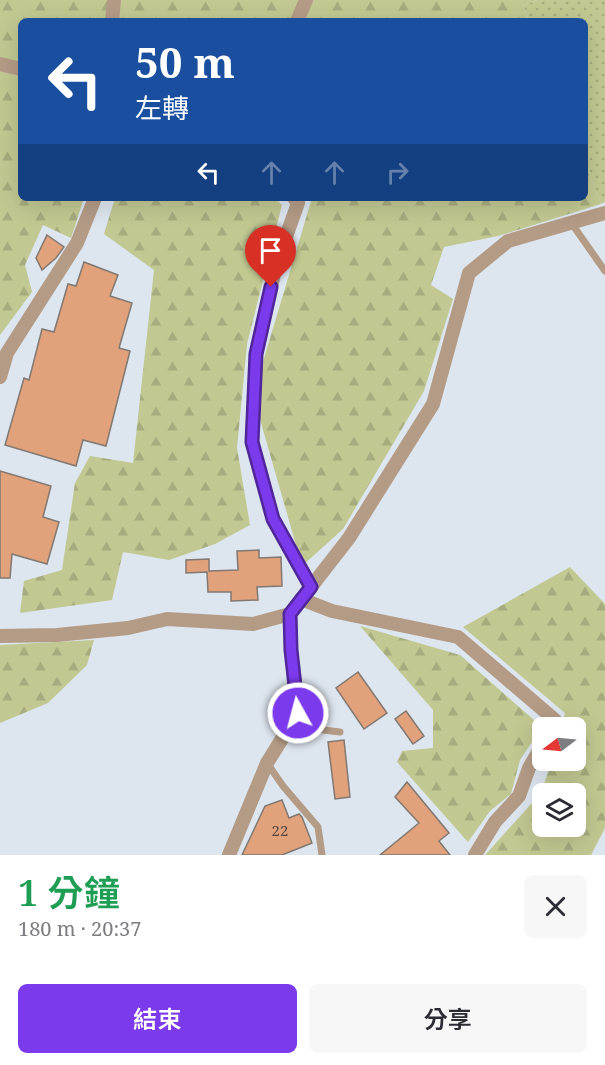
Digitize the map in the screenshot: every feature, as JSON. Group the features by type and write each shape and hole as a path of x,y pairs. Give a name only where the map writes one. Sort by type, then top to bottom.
{"street":[{"path":"112,18 114,0"},
{"path":"298,18 306,0"},
{"path":"0,64 18,68"},
{"path":"0,377 7,353 77,243 94,201"},
{"path":"296,201 276,265 256,354 252,442 273,519 311,587"},
{"path":"229,855 267,763 298,713 291,650 290,614 349,538 433,404 469,273 508,241 605,213"},
{"path":"301,599 332,611 458,638 551,717"},
{"path":"0,636 57,635 128,628 167,619 253,624 290,614"},
{"path":"475,855 495,822 519,796 532,763"}],"lane":[{"path":"572,224 605,271"},
{"path":"298,713 315,729 340,732"},
{"path":"267,763 283,786 318,827 322,855"}],"green space":[{"path":"0,0 538,0 523,5 528,18 18,18 18,201 83,201 71,238 43,225 25,265 32,292 0,335"},
{"path":"538,0 605,0 605,202 601,204 588,172 588,18 528,18 523,5"},
{"path":"588,172 601,204 498,236 444,247 431,285 453,299 424,391 343,529 302,566 253,395 311,201 588,201"},
{"path":"114,201 278,201 282,205 247,344 237,448 250,525 215,544 169,560 123,552 112,600 20,613 24,581 62,570 75,483 90,456 133,463 154,270 104,234"},
{"path":"570,567 605,604 605,828 591,855 485,855 532,803 532,837 586,837 586,783 545,783 548,771 586,771 586,717 564,717 565,713 463,627"},
{"path":"360,626 460,655 532,718 532,742 520,760 511,794 490,811 468,842 397,762 402,751 433,748 433,710"},
{"path":"94,640 87,665 48,703 0,723 0,645"}],"building":[{"path":"47,235 64,247 56,258 42,270 36,258"},
{"path":"84,262 118,275 110,296 132,303 119,348 130,351 106,446 83,440 76,466 5,445 24,378 29,380 42,329 54,332 68,284 76,286"},
{"path":"0,471 51,486 43,517 59,522 47,564 12,554 10,578 0,578"},
{"path":"259,550 259,558 281,557 282,586 257,587 258,600 231,601 231,592 208,592 207,572 186,573 186,560 209,559 209,571 238,570 237,551"},
{"path":"358,672 387,713 364,729 336,688"},
{"path":"406,711 424,736 413,744 395,719"},
{"path":"344,740 350,797 335,799 328,742"},
{"path":"407,782 449,833 439,841 450,855 380,855 419,823 395,797"},
{"path":"282,800 289,818 299,814 302,817 312,843 282,855 242,855 265,806"}],"route":[{"path":"271,287 256,354 252,442 273,519 311,587 290,614 291,650 298,713"}]}
